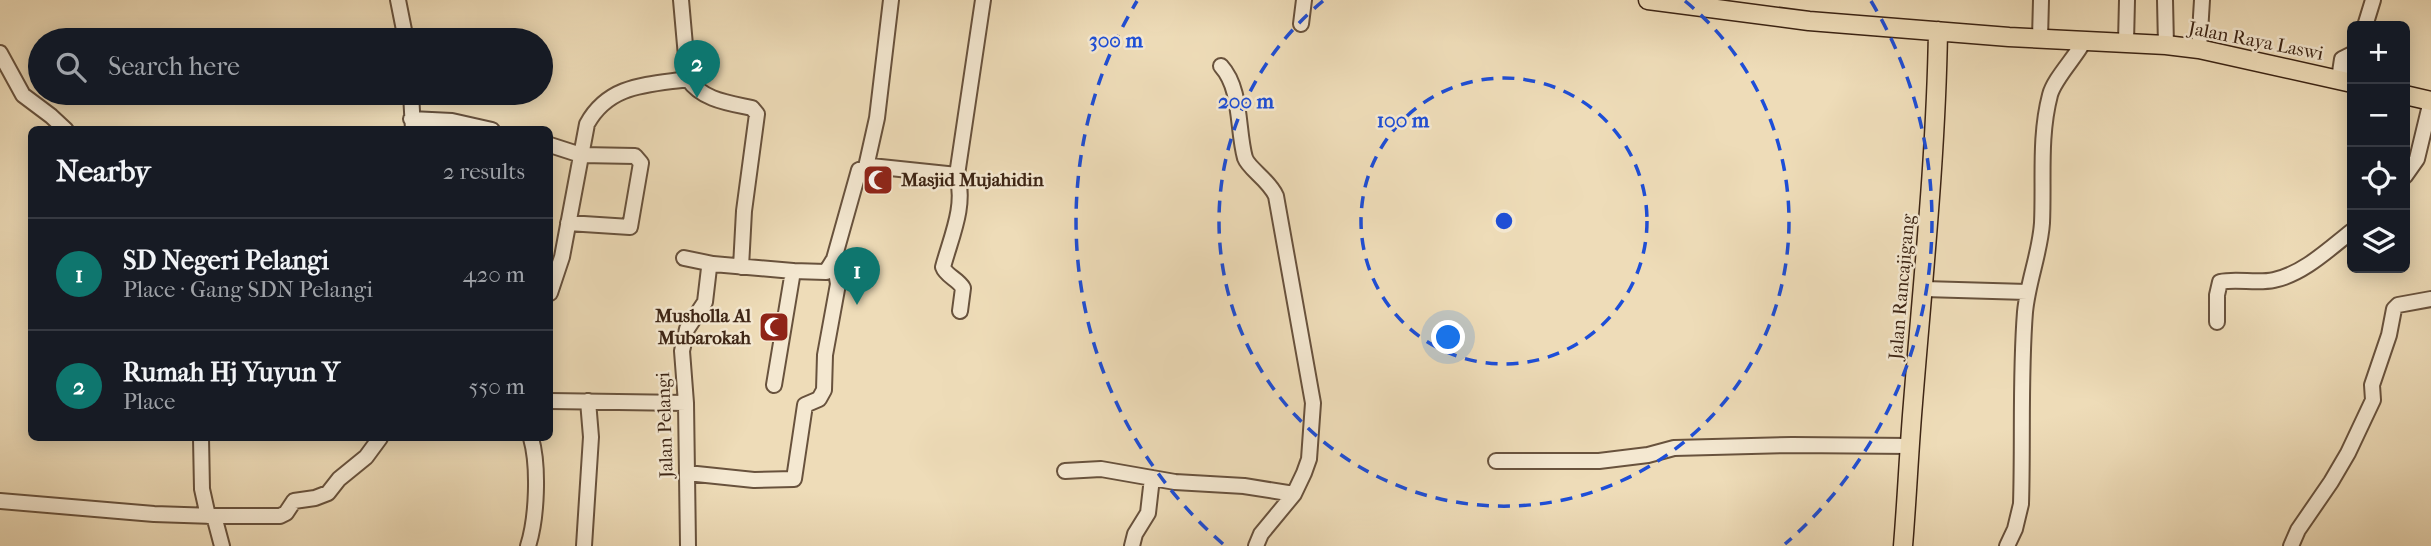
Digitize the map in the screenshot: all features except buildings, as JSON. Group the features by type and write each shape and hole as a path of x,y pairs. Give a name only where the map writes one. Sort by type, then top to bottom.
{"main road":[{"name":"Jalan Raya Laswi","path":"1648,0 1809,22 2166,45 2199,49 2345,81"},
{"name":"Jalan Rancajigang","path":"1903,546 1937,112 1938,31"},
{"path":"2410,96 2431,101"}],"street":[{"path":"398,0 404,28"},
{"path":"681,0 688,79 694,88 702,93 724,102 752,107 757,114 744,211 741,267"},
{"path":"866,167 877,118 891,0"},
{"path":"960,311 963,288 943,267 961,195 957,176 983,0"},
{"path":"1301,24 1304,0"},
{"path":"2040,38 2041,0"},
{"path":"2126,42 2127,0"},
{"path":"2165,0 2166,45"},
{"path":"2199,49 2202,0"},
{"path":"2367,21 2373,0"},
{"path":"2007,546 2015,529 2021,504 2024,333 2016,291 2042,225 2043,147 2050,95 2054,84 2084,41"},
{"path":"0,53 23,95 28,99"},
{"path":"2345,81 2342,59 2347,56"},
{"path":"1221,66 1227,72 1234,94 1245,160 1269,182 1276,196 1313,403 1309,459 1294,494 1261,534 1256,546"},
{"path":"553,285 558,272 587,124 597,107 608,98 650,84 688,79"},
{"path":"2410,169 2417,159 2431,101"},
{"path":"36,105 61,126"},
{"path":"411,105 412,124 445,120 473,126"},
{"path":"553,146 581,155 632,156 641,163 631,225 625,228 568,223"},
{"path":"684,258 741,267 826,272 834,259 859,170 866,167 957,176"},
{"path":"2217,322 2220,282 2274,280 2288,276 2347,236"},
{"path":"687,473 754,480 794,480 805,405 819,398 824,390 824,360 838,284 834,259"},
{"name":"Jalan Pelangi","path":"688,546 687,403 682,372 682,343 687,329 705,302 709,268 713,264"},
{"path":"774,386 793,271"},
{"path":"1924,289 2016,291"},
{"path":"2291,546 2298,530 2348,453 2373,400 2372,384 2389,335 2394,309 2398,305 2431,299"},
{"path":"553,401 687,403"},
{"path":"584,546 591,437 588,401"},
{"path":"201,441 202,489 222,546"},
{"path":"0,501 211,516 280,516 286,513 294,502 324,496 339,479 361,462 378,441"},
{"path":"528,546 532,530 536,472 536,456 532,441"},
{"path":"1496,461 1598,461 1648,455 1674,448 1911,446"},
{"path":"1065,471 1095,468 1187,483 1257,487 1294,494"},
{"path":"1132,546 1135,534 1148,513 1152,478"}],"place":[{"name":"Rumah Hj Yuyun Y","path":"697,98"},
{"name":"Masjid Mujahidin","path":"878,180"},
{"name":"SD Negeri Pelangi","path":"857,305"},
{"name":"Musholla Al Mubarokah","path":"774,327"}]}
